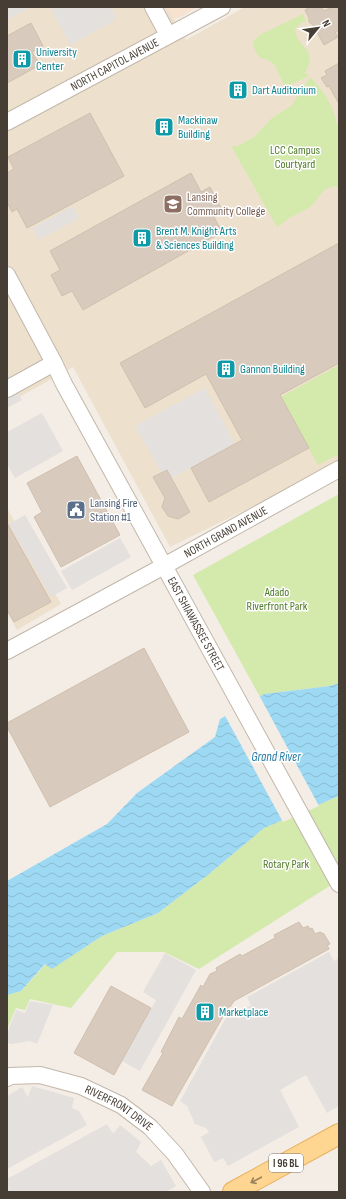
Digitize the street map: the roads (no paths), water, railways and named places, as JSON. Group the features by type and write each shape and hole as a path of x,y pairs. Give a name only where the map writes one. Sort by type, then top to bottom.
{"main road":[{"name":"I 96 BL","path":"233,1192 339,1134"}],"street":[{"path":"153,7 168,35"},
{"name":"NORTH CAPITOL AVENUE","path":"7,122 222,7"},
{"name":"EAST SHIAWASSEE STREET","path":"7,275 64,384 337,881"},
{"path":"7,389 54,364"},
{"name":"NORTH GRAND AVENUE","path":"7,651 339,469"},
{"name":"RIVERFRONT DRIVE","path":"7,1078 10,1076 40,1075 80,1086 121,1105 150,1127 175,1154 202,1192"}],"water":[{"name":"Grand River","path":"339,683 339,796 264,828 209,874 158,913 102,936 52,969 45,964 21,991 7,995 7,881 107,824 137,793 215,737 220,719 264,694 330,686"}],"place":[{"name":"University Center","path":"22,59"},
{"name":"Dart Auditorium","path":"238,90"},
{"name":"Mackinaw Building","path":"164,127"},
{"name":"Lansing Community College","path":"173,204"},
{"name":"Brent M. Knight Arts & Sciences Building","path":"142,238"},
{"name":"Gannon Building","path":"226,369"},
{"name":"Lansing Fire Station #1","path":"76,510"},
{"name":"Marketplace","path":"205,1012"}],"park label":[{"name":"LCC Campus Courtyard","path":"295,157"},
{"name":"Adado Riverfront Park","path":"277,599"},
{"name":"Rotary Park","path":"286,864"}]}
